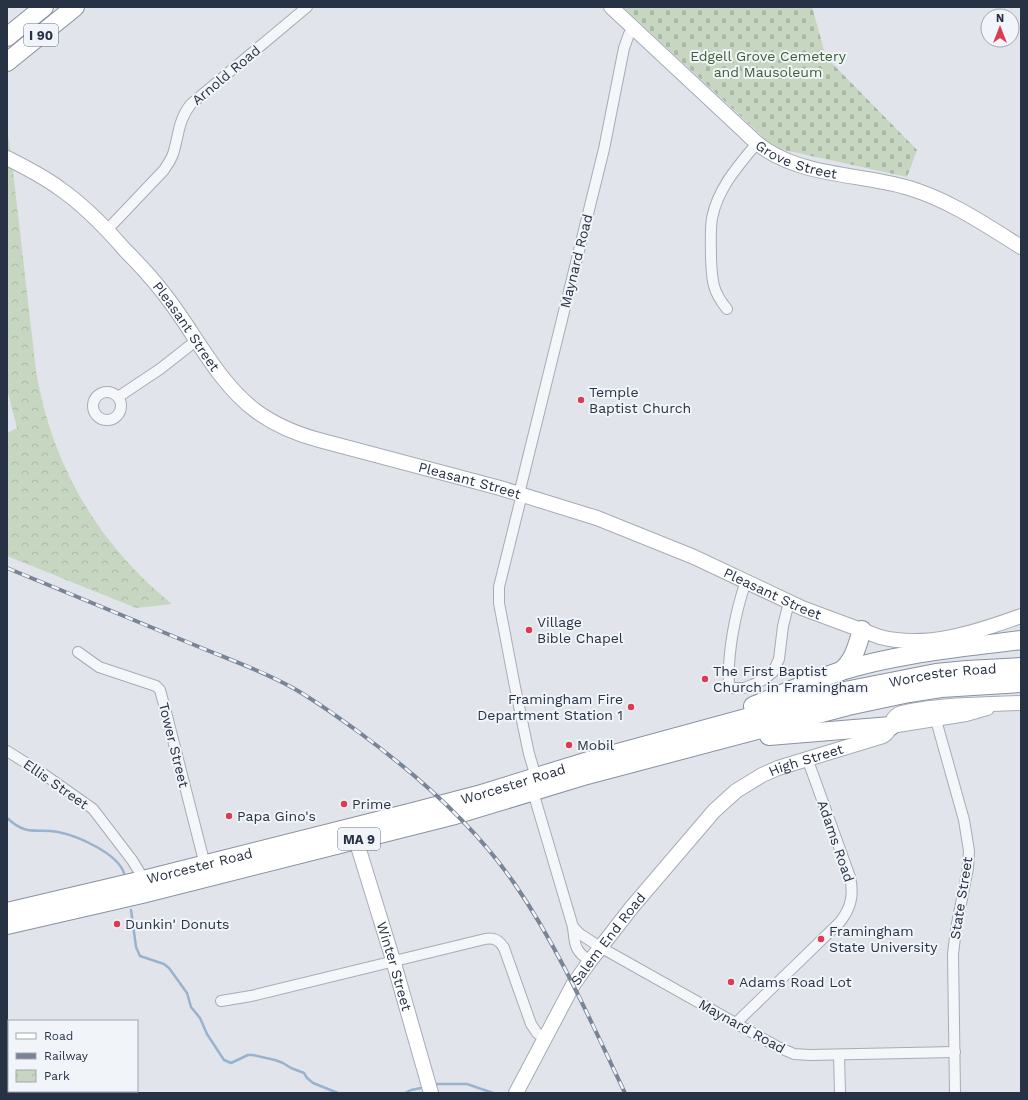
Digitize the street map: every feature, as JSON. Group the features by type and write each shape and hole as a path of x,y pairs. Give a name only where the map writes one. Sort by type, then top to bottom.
{"highway":[{"name":"I 90","path":"7,37 44,7"},
{"name":"I 90","path":"7,62 75,7"},
{"path":"840,671 848,666 851,661 862,630"},
{"path":"668,739 840,671 928,652 1021,640"},
{"name":"Worcester Road","path":"7,925 142,894 462,813 585,762 838,693 875,684 936,673 1021,667"},
{"name":"Worcester Road","path":"7,912 205,865 431,808 534,784 587,775 842,708 941,688 1021,683"},
{"path":"709,743 790,734 891,726"}],"main road":[{"name":"Grove Street","path":"611,7 757,143 776,156 798,164 898,184 920,192 953,207 1021,247"},
{"name":"Pleasant Street","path":"7,158 60,188 83,207 107,230 155,283 237,394 257,411 294,432 521,494 622,527 694,557 789,602 892,640 915,641 971,632 1021,616"},
{"path":"891,726 934,714 976,712 998,704 1021,703"},
{"name":"High Street","path":"724,802 736,791 762,775 785,765 878,738 888,733 891,726"},
{"name":"Salem End Road","path":"516,1093 573,986 590,960 695,832 724,802"},
{"name":"Winter Street","path":"356,840 393,960 431,1093"}],"street":[{"name":"Arnold Road","path":"107,230 164,170 173,155 182,116 191,104 307,7"},
{"name":"Maynard Road","path":"590,960 578,952 574,942 573,927 534,784 499,603 499,587 604,149 624,48 633,28"},
{"path":"727,309 716,294 712,278 712,219 719,197 729,177 757,143"},
{"path":"118,397 160,369 197,340"},
{"path":"746,581 730,646 728,670 729,688 744,688 763,680 773,672 779,660 783,626 789,602"},
{"name":"Tower Street","path":"78,652 99,667 156,686 160,690 205,865"},
{"name":"State Street","path":"934,714 964,820 969,851 968,868 956,929 953,954 955,1093"},
{"name":"Ellis Street","path":"7,751 42,772 93,809 132,860 143,880"},
{"name":"Adams Road","path":"736,1023 840,922 851,902 852,894 850,877 807,758"},
{"name":"Maynard Road","path":"573,927 580,934 600,947 778,1047 794,1054 839,1055 955,1052"},
{"path":"221,1001 251,996 393,960 484,939 495,939 504,948 534,1029 546,1039"},
{"path":"839,1055 840,1093"}],"green space":[{"name":"Edgell Grove Cemetery and Mausoleum","path":"623,7 812,7 826,57 917,150 907,177 775,148"},
{"path":"7,128 36,371 43,406 54,439 67,471 82,501 101,529 122,556 146,581 172,604 136,608 7,556 7,433 17,428 7,389"}],"waterway":[{"path":"7,818 14,824 26,830 58,832 86,841 96,846 114,859 124,873"},
{"path":"131,910 136,947 140,956 164,964 169,968 187,993 191,1007 200,1018 207,1034 224,1060 231,1063 248,1055 275,1060 304,1073 313,1083 338,1093"},
{"path":"437,1084 467,1084 493,1093"},
{"path":"405,1093 421,1088"}],"railway":[{"path":"7,568 243,664 293,688 343,721 423,783 481,841 514,883 546,933 560,959 625,1093"}],"place":[{"name":"Temple Baptist Church","path":"581,400"},
{"name":"Village Bible Chapel","path":"529,630"},
{"name":"The First Baptist Church in Framingham","path":"705,679"},
{"name":"Framingham Fire Department Station 1","path":"631,707"},
{"name":"Mobil","path":"569,745"},
{"name":"Prime","path":"344,804"},
{"name":"Papa Gino's","path":"229,816"},
{"name":"Dunkin' Donuts","path":"117,924"},
{"name":"Framingham State University","path":"821,939"},
{"name":"Adams Road Lot","path":"731,982"}]}
